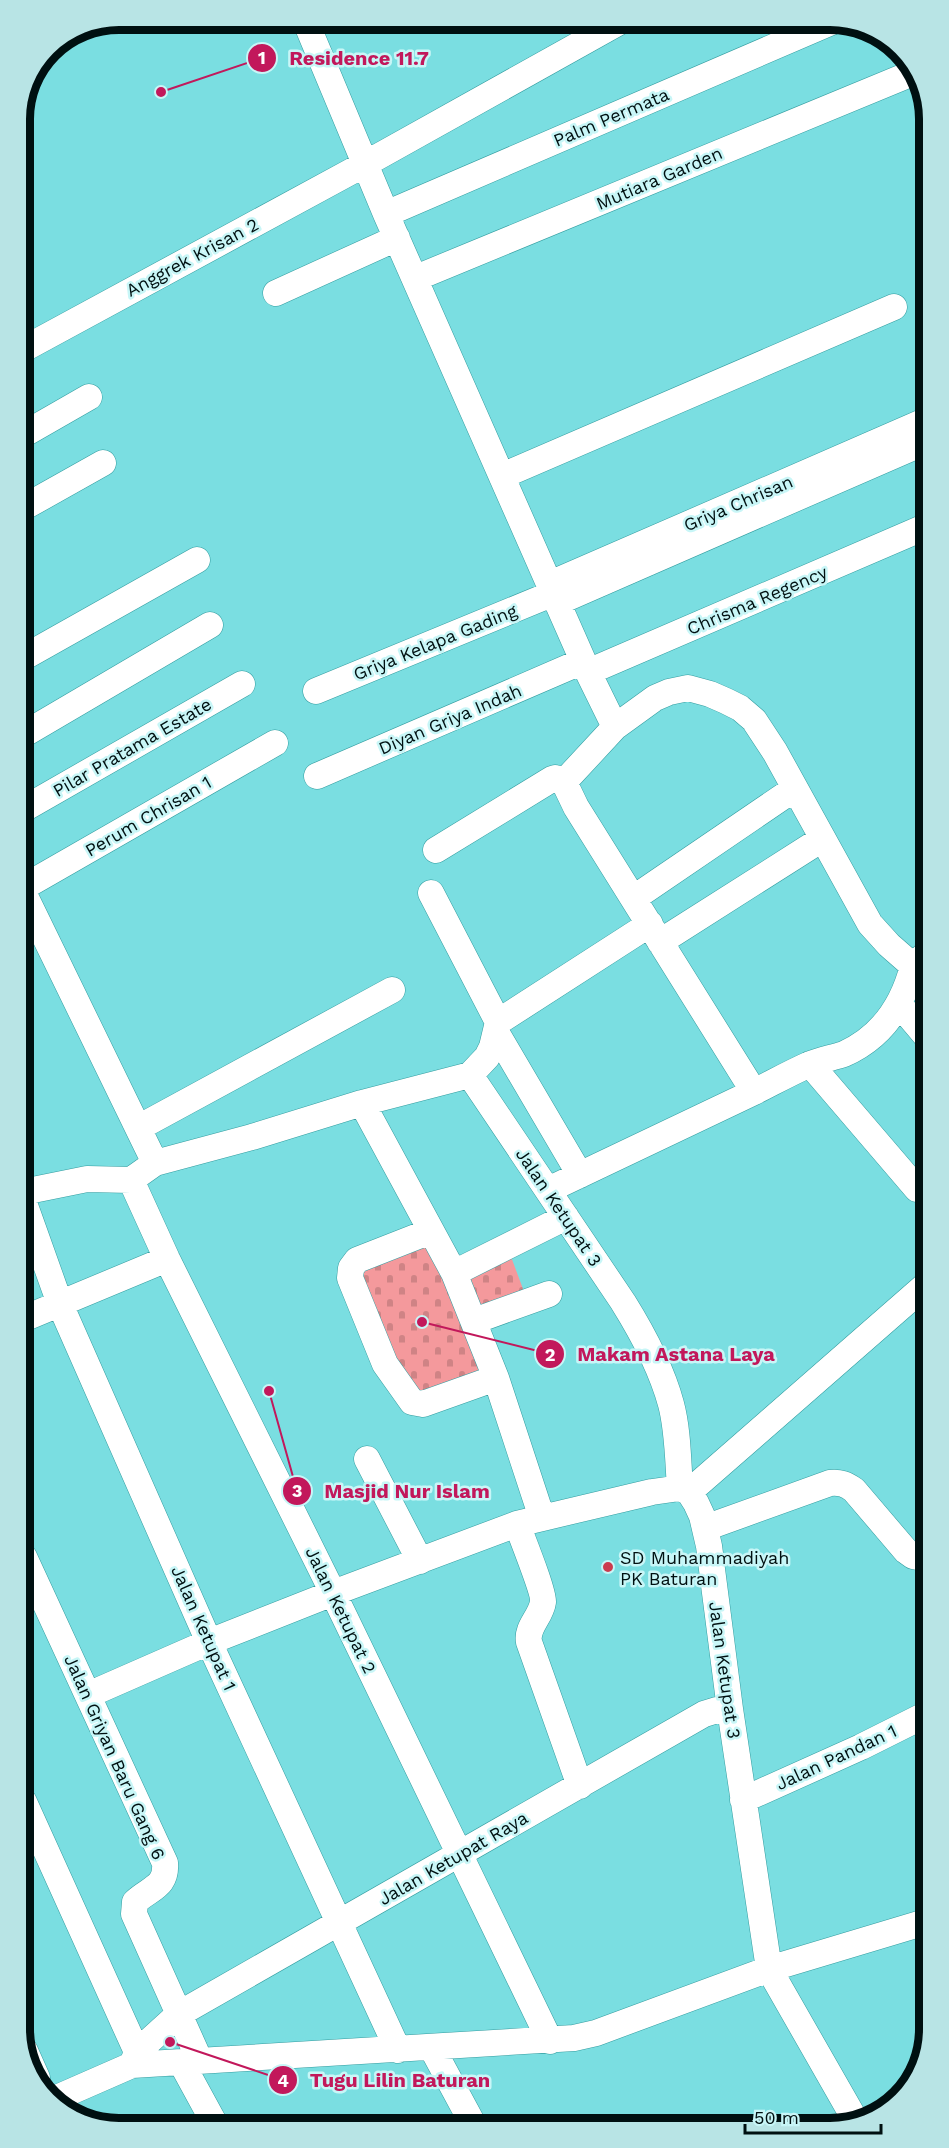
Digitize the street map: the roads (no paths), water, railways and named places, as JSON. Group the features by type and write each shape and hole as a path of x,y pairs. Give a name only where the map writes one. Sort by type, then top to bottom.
{"street":[{"path":"309,30 364,164 586,667 615,727"},
{"name":"Anggrek Krisan 2","path":"30,346 605,30"},
{"name":"Palm Permata","path":"386,214 813,30"},
{"name":"Mutiara Garden","path":"416,278 903,77"},
{"path":"276,293 397,238"},
{"path":"502,476 894,308"},
{"path":"30,431 89,397"},
{"name":"Griya Chrisan","path":"554,593 919,424"},
{"path":"554,593 919,444"},
{"path":"30,505 103,463"},
{"name":"Chrisma Regency","path":"586,667 919,529"},
{"path":"30,654 197,560"},
{"name":"Griya Kelapa Gading","path":"316,691 554,593"},
{"path":"30,731 210,626"},
{"name":"Diyan Griya Indah","path":"316,776 586,667"},
{"name":"Pilar Pratama Estate","path":"30,805 242,684"},
{"path":"564,782 615,727 655,698 669,692 688,688 710,694 740,708 754,720 775,752 870,924 889,945 919,959"},
{"name":"Perum Chrisan 1","path":"30,884 275,743"},
{"path":"436,850 552,779 564,782 576,807 754,1092"},
{"path":"634,898 794,789"},
{"path":"30,1190 87,1179 131,1180 155,1163 252,1137 362,1103 470,1075 487,1057 497,1027 655,933 822,839"},
{"path":"430,893 497,1027 580,1175"},
{"path":"30,905 155,1163"},
{"path":"548,1190 810,1064 844,1053 871,1039 887,1023 899,1004 919,961"},
{"path":"138,1128 392,990"},
{"path":"899,1004 919,1028"},
{"path":"810,1064 917,1189"},
{"name":"Jalan Ketupat 3","path":"470,1075 642,1333 662,1373 672,1406 685,1490 696,1503 705,1528 769,1970"},
{"path":"362,1103 454,1273 496,1378 542,1518"},
{"name":"Jalan Ketupat 2","path":"131,1180 167,1259 333,1593 550,2041"},
{"path":"454,1273 566,1217"},
{"name":"Jalan Ketupat 1","path":"30,1220 60,1304 209,1642 398,2050"},
{"path":"431,1231 357,1260 350,1271 350,1278 385,1364 412,1402 417,1404 423,1404 496,1378"},
{"path":"30,1315 167,1259"},
{"path":"88,1695 209,1642 518,1524 652,1492 685,1490 919,1291"},
{"path":"474,1322 549,1294"},
{"path":"367,1459 420,1561"},
{"path":"705,1528 830,1483 840,1482 854,1490 906,1551 919,1557"},
{"path":"518,1524 543,1598 541,1611 530,1629 530,1642 580,1786"},
{"name":"Jalan Griyan Baru Gang 6","path":"30,1570 165,1863 164,1879 135,1902 133,1909 178,2014"},
{"name":"Jalan Ketupat Raya","path":"134,2058 178,2014 704,1714 730,1709"},
{"name":"Jalan Pandan 1","path":"743,1800 919,1718"},
{"path":"30,1816 134,2058"},
{"path":"60,2096 134,2058 190,2062 574,2038 596,2033 769,1970 919,1925"},
{"path":"769,1970 852,2115"},
{"path":"178,2014 190,2062 213,2118"},
{"path":"432,2048 470,2118"}],"place":[{"name":"Residence 11.7","path":"161,92"},
{"name":"Makam Astana Laya","path":"422,1322"},
{"name":"Masjid Nur Islam","path":"269,1391"},
{"name":"SD Muhammadiyah PK Baturan","path":"608,1567"},
{"name":"Tugu Lilin Baturan","path":"170,2042"}]}
